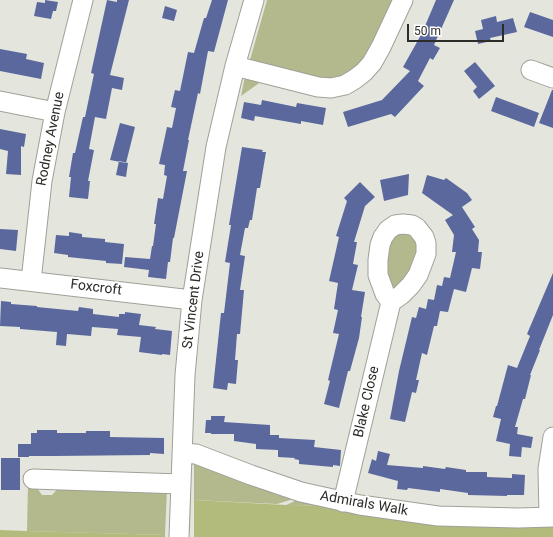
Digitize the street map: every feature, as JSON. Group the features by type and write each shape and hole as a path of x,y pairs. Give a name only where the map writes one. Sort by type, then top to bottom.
{"street":[{"name":"Rodney Avenue","path":"31,281 42,181 55,112 83,0"},
{"name":"St Vincent Drive","path":"179,537 185,375 192,300 216,147 235,66 254,0"},
{"path":"235,66 318,87 331,88 345,85 360,76 372,63 403,0"},
{"path":"531,70 553,78"},
{"path":"0,101 55,112"},
{"name":"Foxcroft","path":"0,278 192,300"},
{"name":"Blake Close","path":"343,502 391,302"},
{"path":"551,517 548,469 553,437"},
{"name":"Admirals Walk","path":"182,453 196,454 301,492 360,505 438,516 518,518 551,517"},
{"path":"34,479 181,484"}],"green space":[{"path":"267,0 398,0 366,62 336,82 250,60"},
{"path":"245,76 262,81 241,96"},
{"path":"412,231 420,254 399,290 390,290 385,280 390,234"},
{"path":"194,463 295,495 290,500 277,504 194,500"},
{"path":"191,464 190,531 187,532 189,468"},
{"path":"28,484 35,485 42,495 52,495 59,487 167,489 165,535 27,531"},
{"path":"299,496 342,506 286,505 293,502"},
{"path":"194,500 286,505 342,506 553,524 553,537 194,537"},
{"path":"0,530 165,535 165,537 0,537"}],"building":[{"path":"45,0 58,2 56,11 53,11 51,19 34,16 37,2 45,3"},
{"path":"107,0 117,2 117,0 129,0 110,75 124,78 122,90 112,88 106,119 95,117 89,149 94,150 88,181 90,181 88,199 69,197 71,177 69,177 73,153 75,153 83,117 85,117 94,74 91,73"},
{"path":"212,0 228,0 214,52 208,51 200,94 198,93 188,140 183,171 187,171 173,238 170,262 168,262 166,279 148,277 149,270 124,267 125,257 150,259 156,224 154,224 158,198 163,199 167,176 164,175 165,165 159,164 167,127 172,128 176,108 171,107 175,90 180,91 188,52 194,53 204,18 206,18"},
{"path":"436,0 454,0 434,45 440,48 433,60 430,58 418,81 424,86 395,117 391,114 348,127 343,112 382,100 410,71 403,67 426,26"},
{"path":"165,6 177,10 174,21 162,18"},
{"path":"530,12 553,20 553,37 524,27"},
{"path":"496,16 497,22 513,18 517,32 490,38 491,41 478,44 475,31 483,29 481,20"},
{"path":"0,49 27,54 26,59 44,63 41,79 0,71"},
{"path":"475,62 495,86 479,99 473,91 477,87 464,71"},
{"path":"553,90 553,128 539,123"},
{"path":"496,97 539,113 534,127 491,111"},
{"path":"262,100 296,107 297,103 326,108 323,125 301,121 301,124 255,116 254,121 241,118 244,102 261,105"},
{"path":"120,123 135,127 126,163 110,160"},
{"path":"0,129 26,134 24,147 21,146 21,175 6,174 8,151 0,149"},
{"path":"242,147 263,150 262,152 266,152 260,188 257,188 252,220 250,220 248,228 245,228 240,255 245,256 240,290 244,290 240,334 237,334 235,360 238,360 236,384 228,383 227,390 213,388 221,313 224,313 230,263 225,262 231,225 229,225"},
{"path":"119,161 128,163 126,177 116,175"},
{"path":"409,174 408,195 384,201 380,180"},
{"path":"427,175 444,180 446,178 467,193 472,200 462,207 475,227 472,229 479,240 478,252 482,252 480,269 472,268 466,292 454,289 448,312 440,311 437,326 434,326 427,355 422,353 416,380 419,380 416,393 412,392 405,422 390,419 399,371 412,317 416,318 419,307 426,309 428,299 434,300 437,285 442,286 444,277 450,278 456,252 452,252 454,235 445,220 453,215 422,193"},
{"path":"360,182 375,197 365,206 354,242 357,242 353,264 358,265 352,290 365,292 359,338 350,371 348,371 339,408 324,404 339,334 333,333 338,310 334,309 338,283 329,281 339,237 336,236 347,201 344,198"},
{"path":"0,229 18,230 16,251 0,249"},
{"path":"69,232 82,234 82,237 105,239 105,242 124,244 122,264 68,257 68,255 54,253 56,235 69,236"},
{"path":"553,273 553,315 530,375 525,399 523,399 515,427 518,427 517,434 533,437 531,448 522,447 521,457 509,456 510,444 496,441 501,419 493,417 508,365 517,368 530,336 527,334"},
{"path":"1,301 11,302 11,304 78,311 79,307 93,309 93,314 119,317 119,314 125,314 125,312 141,314 139,325 172,331 170,355 139,352 141,337 117,335 118,329 92,327 91,336 67,334 66,346 56,345 57,332 0,326"},
{"path":"211,416 225,416 224,422 270,425 270,435 279,435 279,438 315,440 314,447 341,450 340,466 333,465 333,467 299,464 299,460 294,459 295,458 278,457 278,450 256,449 256,444 234,441 234,434 205,433 206,420 211,420"},
{"path":"37,430 57,430 57,433 110,431 110,437 164,438 164,454 150,453 150,455 18,457 18,444 31,444 31,433 37,433"},
{"path":"378,451 390,454 387,465 423,468 423,466 445,469 446,467 466,470 466,472 487,472 487,477 512,478 512,474 525,475 524,495 468,495 468,493 440,489 440,492 408,488 407,490 397,489 398,481 368,473 372,459 376,461"},
{"path":"1,458 20,458 20,490 1,490"}]}
